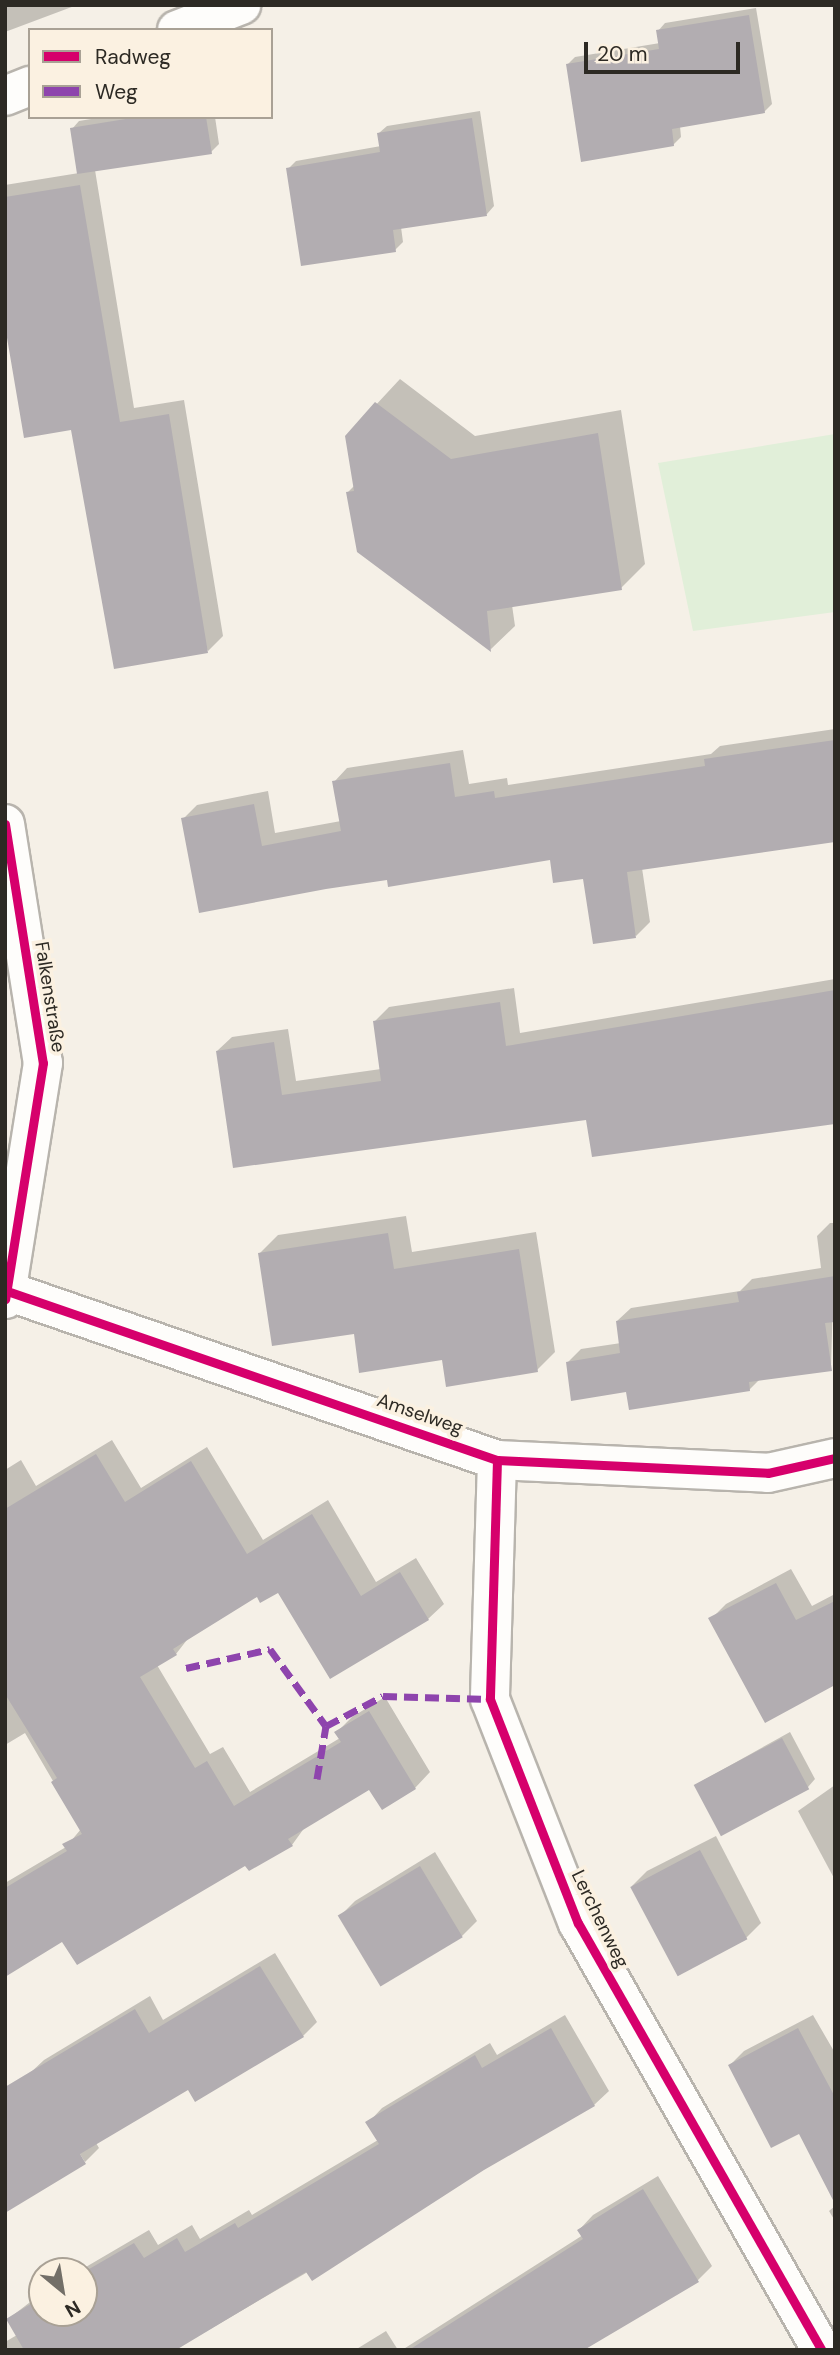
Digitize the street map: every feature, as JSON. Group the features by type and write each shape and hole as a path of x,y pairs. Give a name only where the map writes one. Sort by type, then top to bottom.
{"street":[{"path":"182,28 241,5"},
{"path":"5,96 28,87"},
{"name":"Falkenstraße","path":"5,824 43,1063 7,1295"},
{"name":"Amselweg","path":"7,1295 497,1460 768,1473 835,1458"},
{"name":"Lerchenweg","path":"497,1460 490,1699 578,1923 822,2350"}],"green space":[{"path":"835,434 835,612 693,631 658,463"}],"building":[{"path":"749,15 765,113 672,129 674,146 581,162 566,64 659,49 656,30"},
{"path":"472,118 487,216 393,230 396,252 301,266 286,168 380,152 377,133"},
{"path":"126,119 206,119 212,154 77,174 70,128"},
{"path":"80,185 120,422 169,414 208,653 114,669 71,430 24,438 5,326 5,197"},
{"path":"375,402 451,459 598,433 622,590 487,611 491,652 357,552 346,492 354,491 345,436"},
{"path":"835,740 835,842 627,872 636,938 593,944 583,879 553,883 550,860 388,887 387,880 326,889 199,913 181,818 254,804 262,846 341,831 332,781 450,763 455,797 494,791 495,798 705,766 704,759"},
{"path":"835,990 835,1124 592,1157 586,1120 233,1168 216,1051 274,1042 282,1095 381,1081 373,1021 500,1002 506,1046"},
{"path":"388,1233 394,1269 519,1249 538,1372 446,1387 442,1360 359,1373 354,1334 272,1346 258,1253"},
{"path":"835,1276 835,1322 825,1323 832,1371 749,1382 750,1391 629,1410 626,1392 571,1401 566,1362 620,1353 616,1321 739,1302 737,1292"},
{"path":"96,1454 125,1502 191,1461 247,1554 312,1514 361,1596 400,1572 429,1620 330,1679 278,1593 260,1603 257,1597 173,1649 177,1655 140,1677 195,1768 207,1761 234,1806 341,1742 334,1732 369,1711 416,1789 382,1810 369,1790 288,1839 293,1846 249,1871 245,1866 77,1965 62,1942 5,1977 5,1888 67,1851 62,1844 82,1834 51,1782 57,1778 5,1694 5,1509"},
{"path":"776,1583 796,1620 835,1601 835,1685 765,1723 708,1618"},
{"path":"782,1738 809,1789 721,1836 694,1785"},
{"path":"700,1850 747,1939 678,1976 630,1887"},
{"path":"420,1866 463,1937 380,1987 338,1915"},
{"path":"260,1966 304,2037 195,2102 188,2090 80,2154 86,2164 5,2213 5,2087 135,2009 149,2033"},
{"path":"551,2028 595,2106 484,2170 312,2281 306,2272 176,2350 24,2350 6,2319 28,2306 28,2327 98,2327 98,2264 134,2243 144,2258 177,2238 185,2252 235,2223 238,2228 379,2144 365,2122 475,2055 482,2068"},
{"path":"798,2028 835,2097 835,2204 799,2134 771,2148 728,2065"},
{"path":"643,2189 699,2282 584,2350 409,2350 583,2239 577,2230"}],"marked path":[{"path":"186,1668 270,1649 326,1726 383,1696 490,1699"},
{"path":"317,1779 326,1726"}],"cycle path":[{"path":"5,824 43,1063 5,1299"},
{"path":"10,1292 497,1460 768,1473 835,1458"},
{"path":"497,1460 490,1699 578,1923 822,2350"}]}
